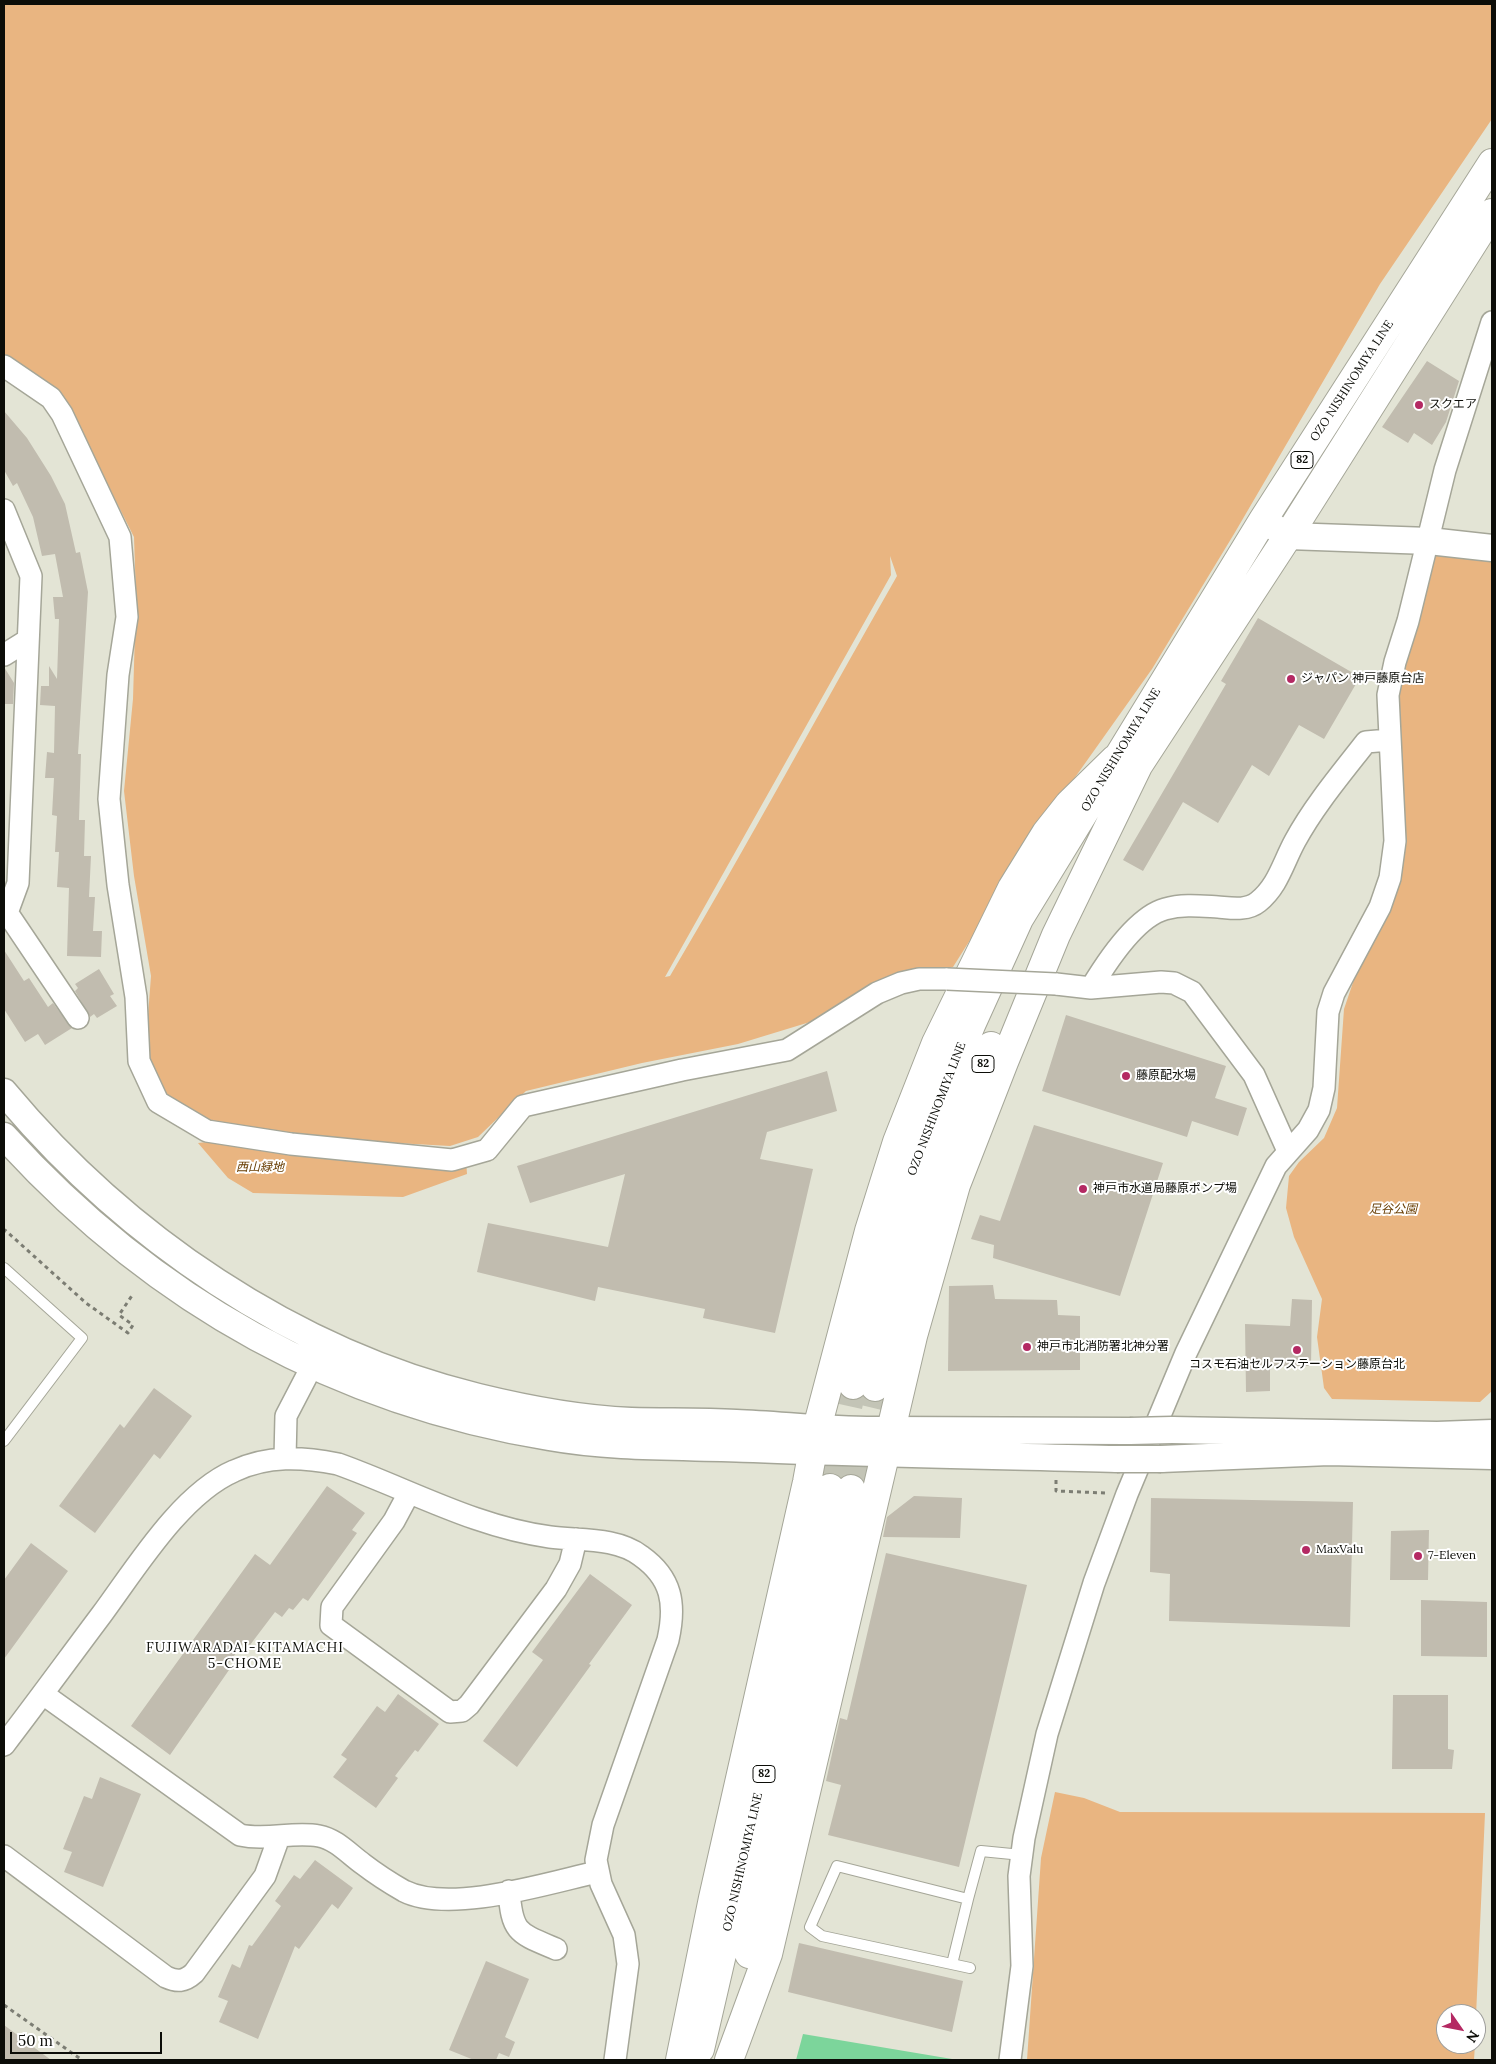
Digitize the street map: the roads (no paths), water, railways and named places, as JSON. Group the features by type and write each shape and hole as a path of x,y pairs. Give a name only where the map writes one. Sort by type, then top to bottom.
{"main road":[{"name":"OZO NISHINOMIYA LINE","path":"864,1386 896,1300 921,1211 963,1110 1028,960 1128,760 1263,520 1492,163"},
{"name":"OZO NISHINOMIYA LINE","path":"1128,760 1288,536 1492,213"},
{"path":"680,2060 717,1879 807,1482 814,1440 877,1205 897,1142 936,1043 1012,888 1046,833 1069,804 1128,760"},
{"path":"729,2060 768,1954 913,1336 956,1185 1004,1062 1128,760"},
{"name":"OZO NISHINOMIYA LINE","path":"698,2060 840,1488 837,1546 793,1756 725,2060"}],"street":[{"path":"1010,2060 1022,1966 1019,1876 1047,1734 1094,1583 1127,1494 1186,1353 1231,1255 1276,1166 1308,1130 1319,1110 1324,1088 1328,1012 1334,993 1380,907 1390,878 1395,841 1388,695 1393,670 1429,541 1445,470 1492,322"},
{"path":"4,366 50,398 62,414 120,537 127,617 118,675 109,799 118,885 136,997 139,1061 158,1102 207,1131 291,1144 452,1160 487,1150 524,1106 682,1070 787,1050 885,990 919,979 1056,984 1091,988 1161,982 1174,983 1192,992 1254,1075 1288,1152"},
{"path":"4,510 31,576 18,883 5,910 78,1018"},
{"path":"1263,520 1288,536 1429,541 1492,548"},
{"path":"4,655 28,640"},
{"path":"1091,988 1108,960 1137,926 1164,909 1190,905 1238,909 1256,904 1273,889 1295,841 1318,804 1366,742 1389,740"},
{"path":"4,1092 32,1126 94,1187 162,1246 228,1290 287,1323 364,1360 477,1397 551,1412 627,1421 735,1423 814,1440"},
{"path":"4,1136 77,1211 140,1264 221,1318 261,1341 312,1366 415,1405 468,1420 552,1438 620,1444 814,1440 888,1442 1117,1459 1329,1452 1492,1456"},
{"path":"285,1458 286,1416 312,1366"},
{"path":"888,1442 1172,1430 1437,1435 1492,1433"},
{"path":"4,1745 177,1514 214,1482 234,1470 285,1458 304,1457 338,1464 409,1493 505,1527 548,1536 614,1544 640,1555 662,1574 672,1604 672,1623 668,1640 603,1825 596,1860 597,1872 605,1895 620,1925 627,1950 628,1964 615,2060"},
{"path":"409,1493 394,1521 332,1607 330,1620 331,1624 450,1712 462,1710 469,1705 556,1589 570,1564 576,1539"},
{"path":"43,1694 224,1826 240,1835 252,1838 320,1836 333,1842 406,1892 427,1899 465,1898 597,1872"},
{"path":"4,1856 135,1955 166,1977 175,1981 187,1979 194,1974 265,1876 279,1838"},
{"path":"509,1890 513,1923 521,1933 556,1949"}],"lane":[{"path":"4,1268 82,1338 4,1441"},
{"path":"952,1964 981,1852 1022,1855"},
{"path":"968,1898 837,1866 810,1927 822,1936 970,1968"}],"tunnel":[{"path":"830,1488 853,1385"},
{"path":"851,1489 875,1387"}],"place":[{"name":"スクエア","path":"1419,405"},
{"name":"ジャパン 神戸藤原台店","path":"1291,679"},
{"name":"藤原配水場","path":"1126,1076"},
{"name":"神戸市水道局藤原ポンプ場","path":"1083,1189"},
{"name":"神戸市北消防署北神分署","path":"1027,1347"},
{"name":"コスモ石油セルフステーション藤原台北","path":"1297,1350"},
{"name":"MaxValu","path":"1306,1550"},
{"name":"7-Eleven","path":"1418,1556"}],"district":[{"name":"FUJIWARADAI-KITAMACHI 5-CHOME","path":"245,1656"}],"park label":[{"name":"西山緑地","path":"260,1168"},
{"name":"足谷公園","path":"1393,1210"}]}
